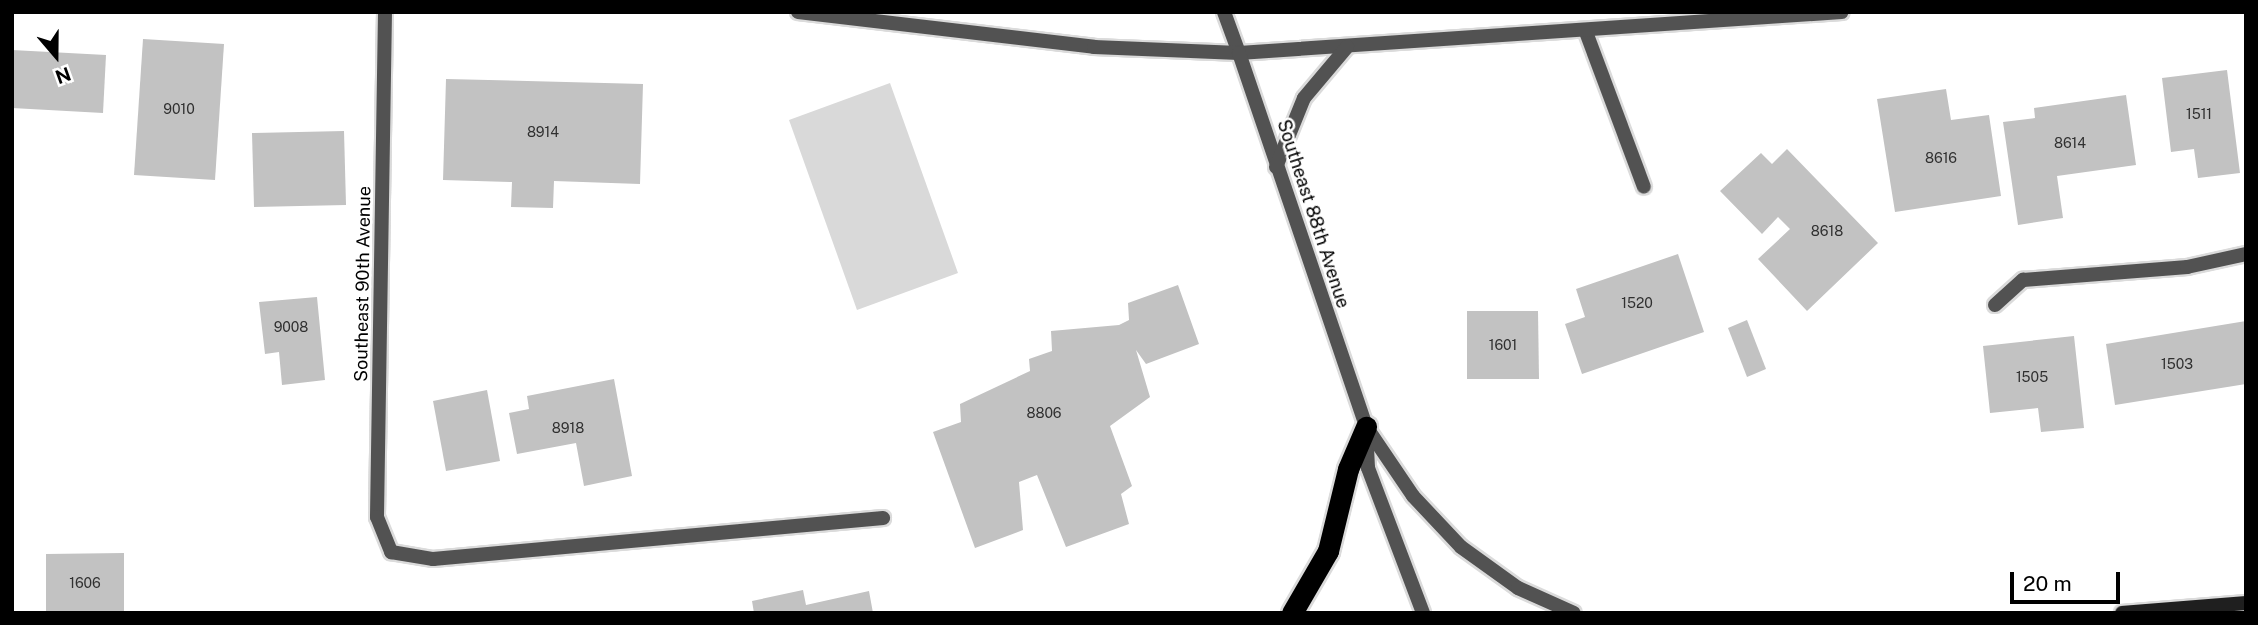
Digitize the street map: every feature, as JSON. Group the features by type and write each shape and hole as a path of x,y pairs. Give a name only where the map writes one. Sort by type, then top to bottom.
{"highway":[{"path":"1292,613 1328,551 1348,469 1366,427"}],"main road":[{"path":"2122,613 2246,603"}],"street":[{"name":"Southeast 90th Avenue","path":"385,12 377,517 391,552 433,559 883,518"},
{"path":"798,12 1094,47 1239,53 1586,32 1842,12"},
{"name":"Southeast 88th Avenue","path":"1224,12 1366,427"},
{"path":"1586,32 1644,187"},
{"path":"1276,167 1304,98 1347,47"},
{"path":"1995,304 2024,280 2187,267 2246,254"},
{"path":"1366,427 1368,468 1423,613"},
{"path":"1366,427 1413,496 1461,547 1518,588 1574,613"}],"shaded area":[{"path":"890,83 958,273 857,310 789,120"}],"building":[{"path":"143,39 224,44 215,180 134,175"},
{"path":"12,50 106,55 103,113 12,108"},
{"path":"2227,70 2240,173 2198,178 2194,149 2171,152 2162,78"},
{"path":"446,79 643,84 640,184 554,181 553,208 511,207 512,182 443,180"},
{"path":"1946,89 1951,120 1989,115 2001,196 1895,212 1877,99"},
{"path":"2126,95 2136,165 2057,176 2063,218 2018,225 2003,122 2035,118 2034,108"},
{"path":"344,131 346,205 254,207 252,133"},
{"path":"1787,149 1878,243 1807,311 1758,259 1790,229 1778,217 1762,234 1720,191 1761,153 1772,164"},
{"path":"1678,254 1704,332 1582,374 1565,324 1585,317 1576,289"},
{"path":"1178,285 1199,344 1146,364 1136,350 1150,397 1110,426 1132,486 1121,494 1129,524 1066,547 1037,475 1019,482 1023,530 975,548 933,432 961,422 960,404 1030,371 1029,359 1052,351 1051,331 1119,325 1129,320 1128,303"},
{"path":"317,297 325,380 282,385 279,352 265,354 259,302"},
{"path":"1467,311 1538,311 1539,379 1467,379"},
{"path":"1747,320 1766,369 1747,377 1728,328"},
{"path":"2246,321 2246,384 2115,405 2106,344"},
{"path":"2074,336 2084,428 2041,432 2038,408 1990,413 1983,346"},
{"path":"614,379 632,476 584,486 576,443 517,454 509,413 529,409 527,396"},
{"path":"487,390 500,461 446,471 433,401"},
{"path":"124,553 124,613 46,613 46,554"},
{"path":"803,590 806,605 869,591 873,613 754,613 752,601"}]}
